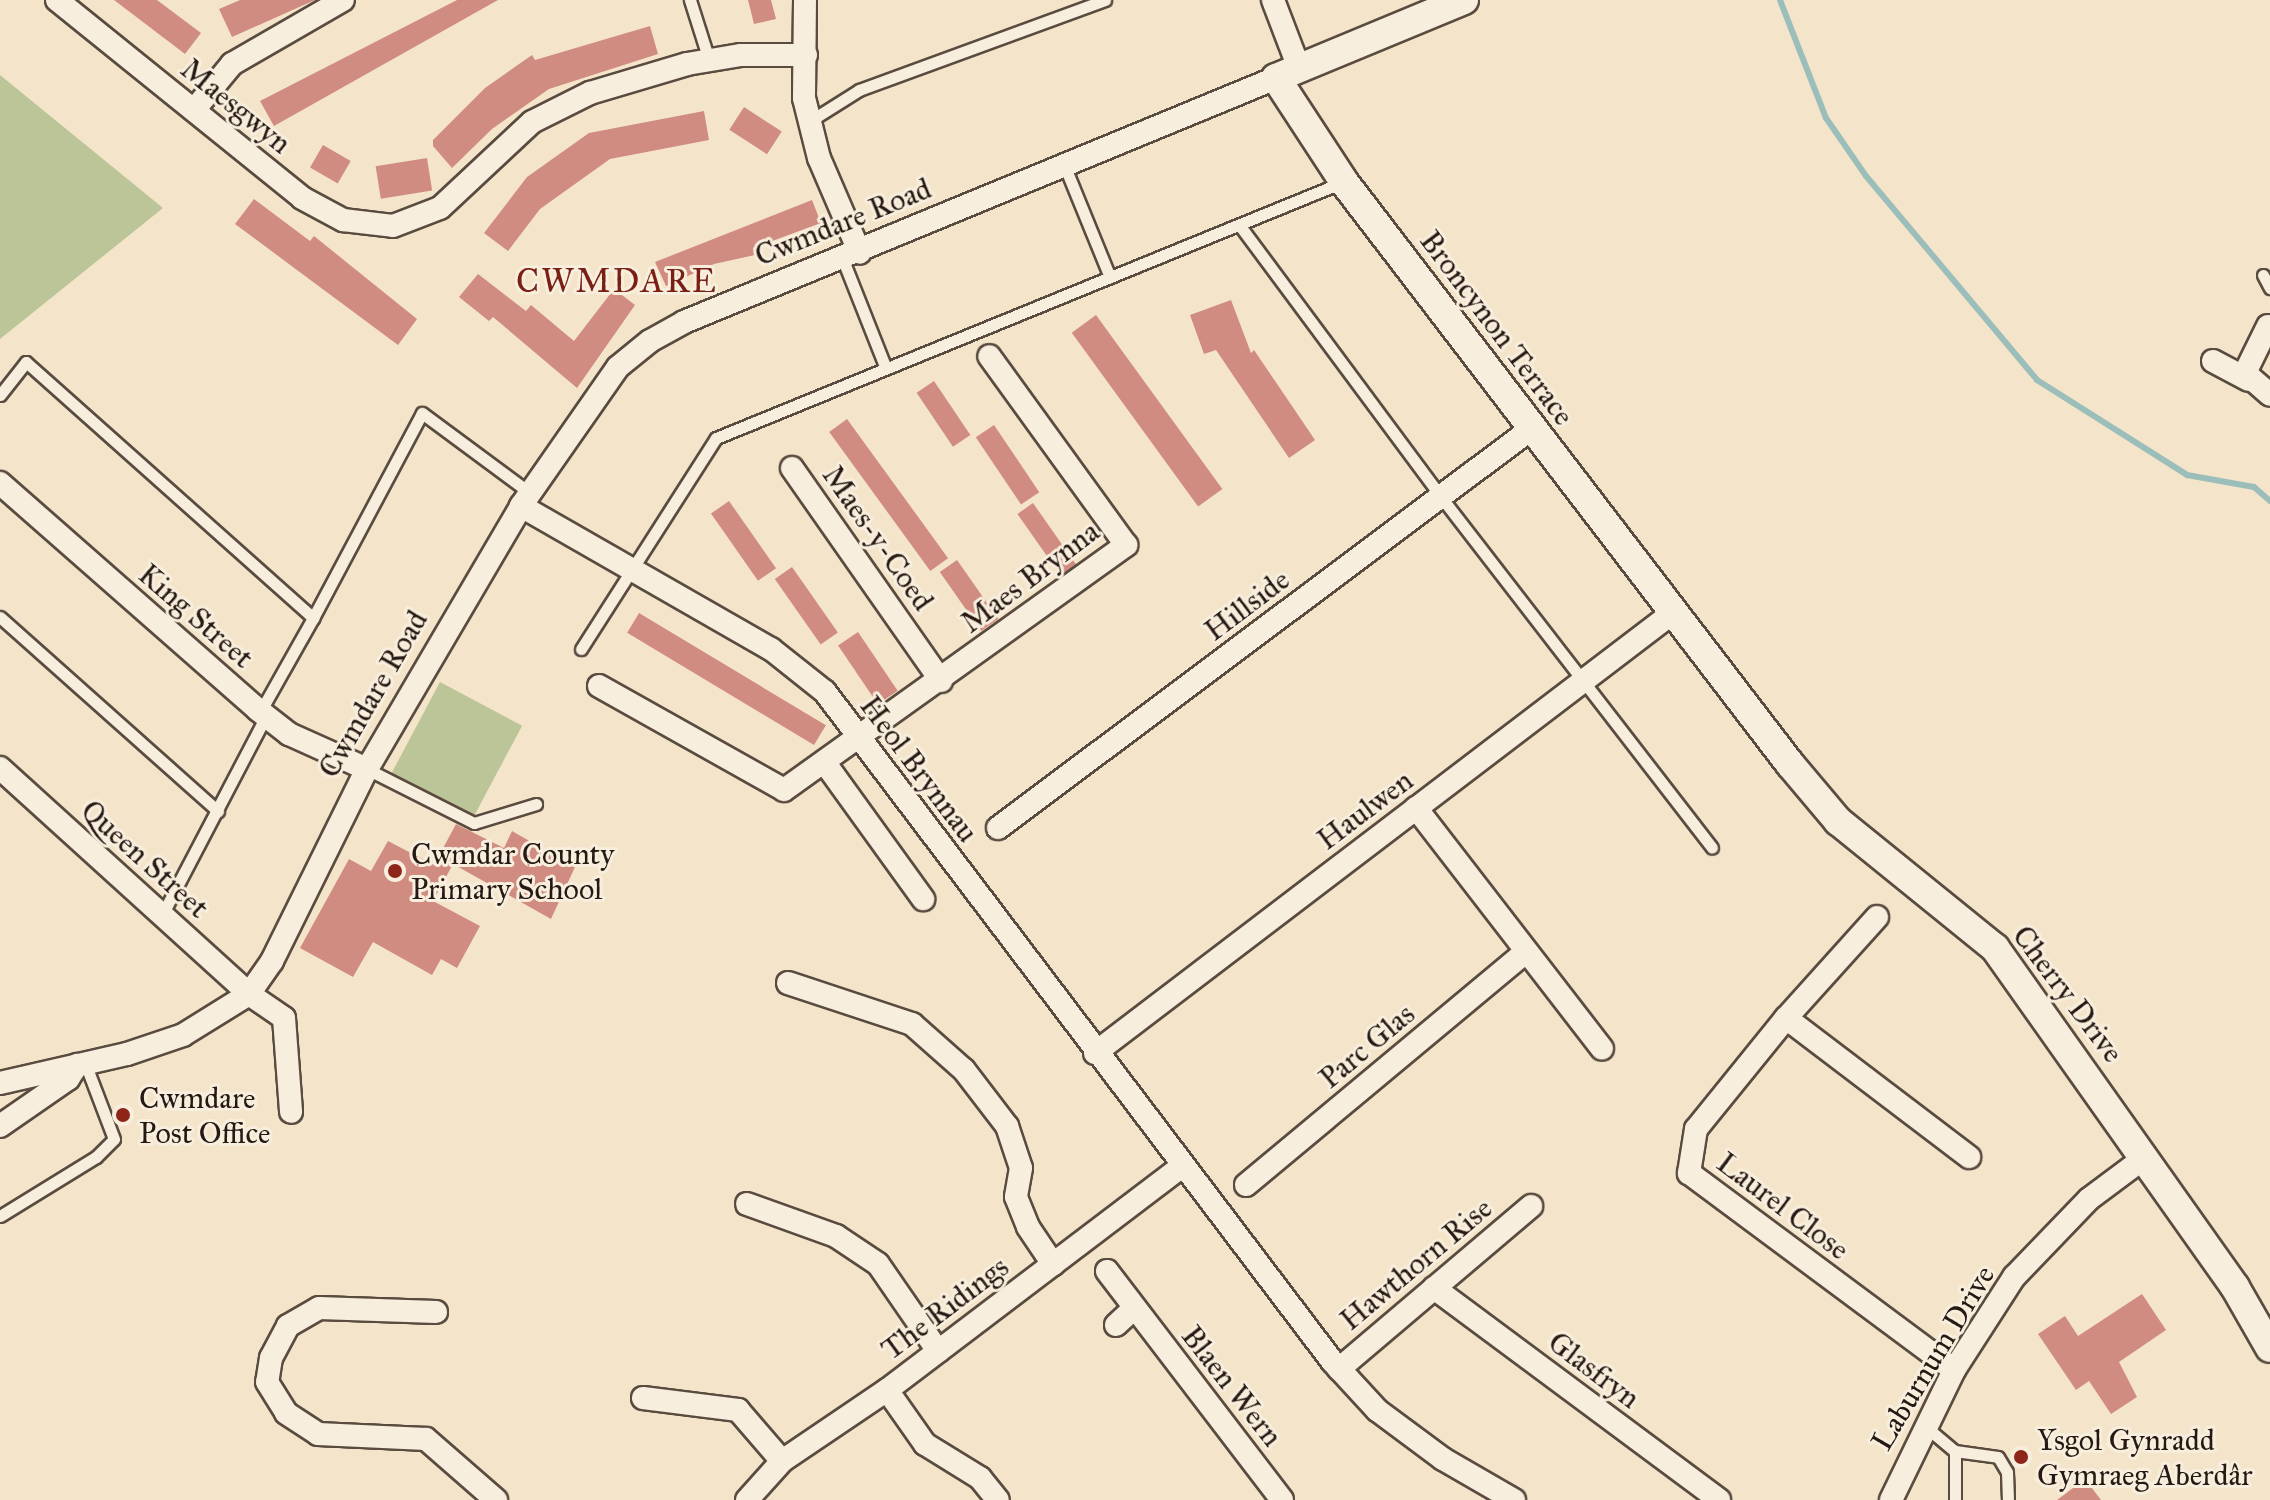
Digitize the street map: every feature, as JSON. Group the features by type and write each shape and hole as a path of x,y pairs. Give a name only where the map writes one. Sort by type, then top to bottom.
{"street":[{"name":"Maesgwyn","path":"57,0 302,198 343,220 393,226 440,208 532,122 590,93 709,60"},
{"path":"194,110 232,64 343,0"},
{"path":"805,0 804,98 819,158 851,256"},
{"path":"1273,0 1288,73"},
{"name":"Cwmdare Road","path":"249,994 272,961 367,769 526,499 618,367 650,341 1464,0"},
{"path":"709,60 806,55"},
{"name":"Broncynon Terrace","path":"1288,73 1344,182 1670,615"},
{"path":"2248,380 2250,357 2269,323"},
{"name":"Maes Brynna","path":"941,681 1126,545 989,356"},
{"path":"2213,361 2270,395"},
{"name":"Hillside","path":"998,828 1531,429"},
{"name":"Maes-y-Coed","path":"792,468 941,681"},
{"name":"King Street","path":"0,483 263,714 289,734 367,769"},
{"name":"Heol Brynnau","path":"526,499 771,649 825,692 1095,1053 1339,1369 1377,1410 1443,1459 1514,1500"},
{"name":"Haulwen","path":"1095,1053 1670,615"},
{"name":"Cherry Drive","path":"1670,615 1838,821 1995,948 2235,1287 2270,1348"},
{"path":"599,686 784,790 941,681"},
{"path":"825,763 923,899"},
{"name":"Queen Street","path":"4,779 249,994 284,1018 291,1112"},
{"path":"1416,808 1602,1049"},
{"name":"Laurel Close","path":"1877,917 1786,1018 1696,1129 1689,1173 1954,1370"},
{"name":"Parc Glas","path":"1246,1185 1526,952"},
{"path":"788,983 912,1024 964,1070 1007,1126 1021,1168 1016,1197 1028,1227 1053,1264"},
{"path":"0,1083 183,1035 249,994"},
{"path":"1786,1018 1969,1157"},
{"path":"0,1126 68,1079 81,1064"},
{"name":"Laburnum Drive","path":"1891,1500 1954,1370 2014,1277 2089,1199 2144,1158"},
{"name":"The Ridings","path":"747,1500 782,1461 887,1390 1182,1166"},
{"path":"747,1204 836,1236 878,1264 938,1351"},
{"name":"Hawthorn Rise","path":"1339,1369 1531,1206"},
{"name":"Blaen Wern","path":"1107,1271 1282,1500"},
{"name":"Glasfryn","path":"1434,1288 1719,1500"},
{"path":"436,1312 319,1308 288,1326 271,1358 267,1382 286,1413 318,1434 426,1439 496,1500"},
{"path":"1116,1325 1134,1308"},
{"path":"887,1390 925,1444 980,1478 998,1500"},
{"path":"643,1398 738,1410 782,1461"}],"lane":[{"path":"690,0 709,60"},
{"path":"810,121 859,90 1105,0"},
{"path":"1065,167 1110,277"},
{"path":"581,649 716,438 885,366 1344,182"},
{"path":"1240,226 1441,497 1712,848"},
{"path":"851,256 885,366"},
{"path":"2263,275 2270,288"},
{"path":"0,395 26,362 313,618"},
{"path":"162,915 218,811 263,714 422,413 526,499"},
{"path":"0,617 218,811"},
{"path":"367,769 474,823 536,804"},
{"path":"0,1216 96,1157 114,1139 81,1064"},
{"path":"1926,1427 1955,1451 1998,1457 2007,1472 2008,1500"},
{"path":"1955,1451 1955,1500"}],"green space":[{"path":"0,75 163,208 0,339"},
{"path":"440,682 522,726 474,817 392,773"}],"building":[{"path":"114,0 157,0 201,33 185,54"},
{"path":"240,0 315,0 232,37 219,9"},
{"path":"457,0 498,0 274,126 260,101"},
{"path":"748,0 771,0 776,19 754,24"},
{"path":"650,26 658,54 549,89 492,129 452,168 433,146 433,140 485,88 532,55 535,60"},
{"path":"744,107 782,132 767,154 729,130"},
{"path":"704,111 709,140 610,159 540,209 508,251 484,233 527,177 589,133"},
{"path":"323,145 351,161 338,184 310,168"},
{"path":"427,158 432,191 381,199 376,166"},
{"path":"254,199 310,241 314,236 417,319 398,345 235,224"},
{"path":"812,200 821,223 753,248 755,255 714,264 666,286 655,262"},
{"path":"478,274 526,311 531,305 574,341 614,289 635,305 577,388 493,317 489,321 459,297"},
{"path":"1231,300 1251,353 1254,350 1315,440 1289,458 1216,350 1204,354 1190,315"},
{"path":"1096,315 1222,489 1198,507 1072,333"},
{"path":"934,381 970,435 953,447 917,393"},
{"path":"847,419 948,558 930,571 829,432"},
{"path":"994,425 1039,492 1021,504 976,437"},
{"path":"729,501 776,568 758,581 711,514"},
{"path":"1033,503 1076,564 1060,575 1017,514"},
{"path":"957,560 998,619 981,631 940,572"},
{"path":"792,567 838,633 821,645 775,579"},
{"path":"639,613 826,725 814,745 627,633"},
{"path":"858,632 898,691 878,704 838,645"},
{"path":"456,824 504,848 512,831 575,867 551,919 453,864 433,901 480,926 457,968 441,959 432,975 373,942 353,977 300,948 349,859 371,871 388,841 434,865"},
{"path":"2142,1294 2166,1330 2119,1362 2137,1397 2111,1414 2089,1381 2076,1390 2038,1334 2065,1316 2078,1336"},
{"path":"2085,1479 2101,1500 2057,1500"}],"waterway":[{"path":"1780,0 1826,118 1866,176 2037,380 2187,475 2254,487 2270,501"}],"place":[{"name":"Cwmdar County Primary School","path":"395,871"},
{"name":"Cwmdare Post Office","path":"123,1115"},
{"name":"Ysgol Gynradd Gymraeg Aberdâr","path":"2021,1457"}],"district":[{"name":"CWMDARE","path":"617,281"}]}
